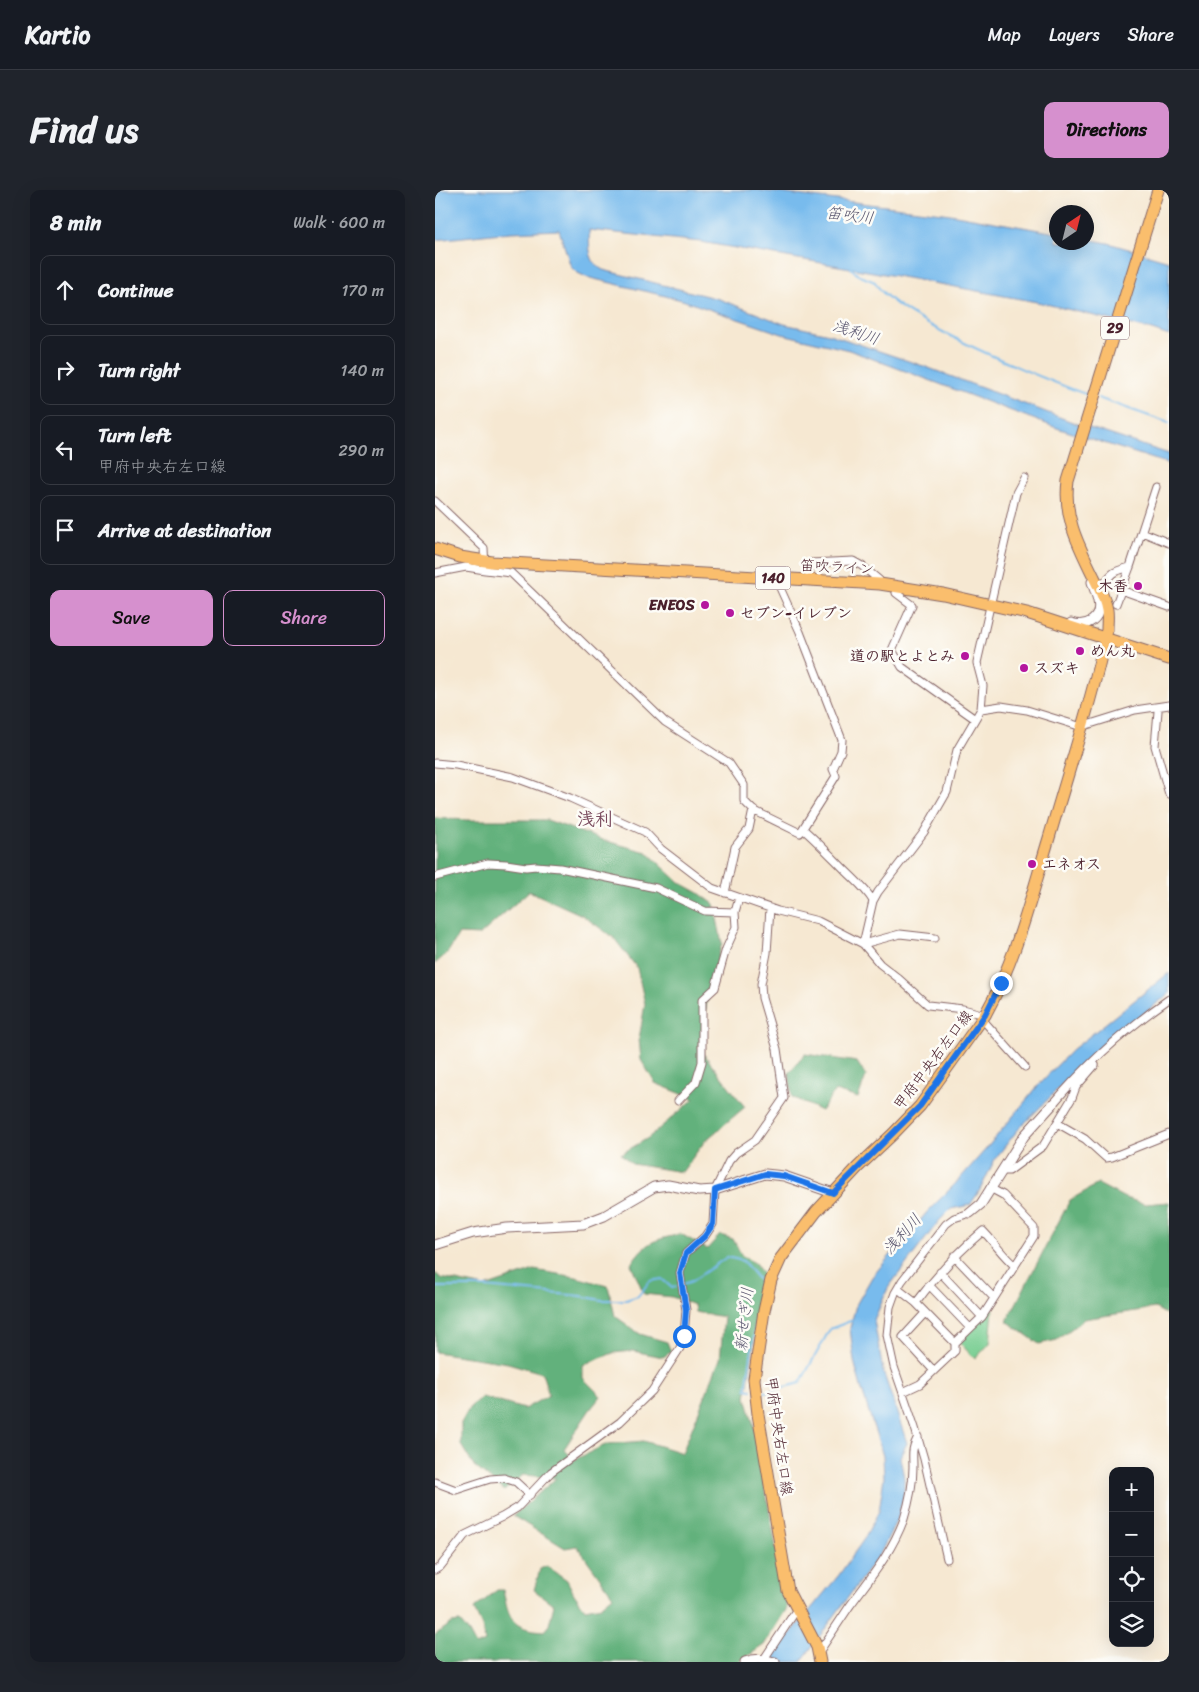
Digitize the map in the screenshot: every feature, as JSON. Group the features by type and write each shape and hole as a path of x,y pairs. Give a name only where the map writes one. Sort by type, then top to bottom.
{"main road":[{"name":"甲府中央右左口線","path":"819,1654 789,1590 758,1414 754,1378 764,1311 771,1280 781,1258 816,1212 920,1106 983,1017 1006,972 1022,932 1082,726 1107,630 1108,613 1100,589 1071,526 1067,508 1068,481 1157,192"},
{"name":"笛吹ライン","path":"435,549 485,566 881,584 943,594 1027,613 1169,659"}],"street":[{"path":"863,944 873,901 925,832 939,808 947,792 957,750 981,709 983,686 977,663 1016,493 1024,478"},
{"path":"1116,604 1130,568 1156,486"},
{"path":"435,501 484,548 485,566"},
{"path":"1142,532 1169,543"},
{"path":"808,580 810,563 853,561 862,566 879,580 881,584"},
{"path":"1027,613 1059,618 1077,625 1091,622 1098,615 1099,603 1088,565"},
{"path":"435,573 466,567 485,566 511,573 665,722 729,763 744,786 744,801 753,810 800,833 836,776 833,769 841,751 842,740 777,579"},
{"path":"1100,589 1108,576 1117,571 1130,568"},
{"path":"896,587 896,593 912,605 892,650 902,667 975,718"},
{"path":"1121,590 1169,607"},
{"path":"981,709 1001,706 1027,710 1082,726 1135,710 1169,705"},
{"path":"1157,707 1155,746 1169,794"},
{"path":"435,762 513,777 570,798 645,832 661,850 712,888 770,908 818,921 863,944 880,964 928,1005 963,1009 983,1017 1025,1067"},
{"path":"725,893 735,846 749,829 753,810"},
{"path":"803,829 869,894 873,901"},
{"path":"435,877 487,863 560,868 656,888 705,911 735,912"},
{"path":"678,1101 696,1082 702,1062 703,1000 715,988 726,949 736,927 735,912 739,898"},
{"path":"435,1570 440,1567 465,1535 517,1508 551,1472 620,1422 652,1391 680,1348 684,1336 686,1310 680,1273 686,1253 705,1236 713,1224 715,1190 729,1161 735,1152 755,1140 784,1098 775,1043 762,998 761,984 767,953 770,908"},
{"path":"863,944 900,934 935,938"},
{"path":"947,1559 918,1437 894,1367 887,1335 890,1307 898,1288 946,1224 954,1218 970,1213 981,1204 1024,1136 1070,1084 1092,1062 1169,999"},
{"path":"1156,1008 1169,1004"},
{"path":"1002,1171 1009,1171 1043,1146 1076,1087 1095,1065 1092,1062"},
{"path":"1057,1123 1085,1139 1106,1158 1169,1134"},
{"path":"435,1245 473,1233 507,1228 583,1224 604,1216 654,1187 668,1185 699,1191 715,1190 765,1174 784,1176 833,1193"},
{"path":"903,1392 920,1384 955,1351 955,1343 982,1317 1034,1236 1034,1228 1003,1195 990,1188"},
{"path":"916,1303 939,1272 983,1231 1000,1248 1005,1258 1015,1266"},
{"path":"954,1256 994,1298"},
{"path":"939,1272 982,1317"},
{"path":"929,1285 970,1328"},
{"path":"898,1288 916,1303 955,1343"},
{"path":"925,1313 903,1337 933,1371"},
{"path":"819,1654 896,1540 910,1493 913,1448 918,1437"},
{"path":"435,1482 457,1490 490,1479 504,1478 516,1482 529,1496"},
{"path":"762,1660 799,1611"},
{"path":"745,1662 752,1660 775,1662"}],"green space":[{"path":"435,818 547,820 606,841 647,852 679,882 714,904 722,943 709,990 699,1048 745,1107 705,1141 682,1172 632,1164 621,1154 648,1138 694,1099 655,1083 641,1060 639,1039 645,1004 637,968 614,938 582,915 529,891 480,935 459,934 448,952 435,964"},
{"path":"805,1054 857,1062 866,1076 858,1098 835,1091 821,1111 792,1097 789,1073"},
{"path":"1098,1184 1125,1198 1145,1204 1169,1202 1169,1316 1155,1308 1084,1319 1057,1340 1039,1344 1007,1321 1070,1200"},
{"path":"681,1234 707,1249 720,1235 733,1239 742,1256 755,1263 764,1276 746,1397 754,1426 787,1608 764,1645 739,1662 435,1662 435,1635 452,1623 460,1622 476,1646 485,1642 482,1626 474,1609 497,1590 503,1590 507,1609 514,1621 525,1628 544,1631 549,1625 554,1605 534,1590 540,1569 547,1566 567,1580 585,1609 601,1606 613,1596 577,1546 565,1548 513,1516 556,1478 523,1475 504,1491 473,1465 461,1445 461,1423 470,1407 482,1397 524,1409 549,1395 542,1373 508,1363 435,1352 435,1273 441,1278 485,1287 534,1270 576,1277 608,1286 615,1316 640,1334 667,1342 671,1352 663,1357 633,1351 613,1353 583,1365 583,1378 601,1396 564,1449 574,1460 607,1444 644,1441 682,1453 720,1359 724,1317 695,1312 694,1305 672,1297 644,1294 631,1264 636,1256 652,1242"},
{"path":"990,1308 993,1310 990,1343 975,1359 959,1342"}],"water":[{"name":"笛吹川","path":"435,190 756,190 950,214 1049,232 1049,250 1094,250 1094,240 1169,261 1169,336 1152,330 1042,303 896,276 701,242 589,230 590,253 594,262 603,270 719,299 784,324 829,334 926,367 1075,423 1169,454 1169,464 1057,428 849,350 782,334 682,300 586,277 571,267 559,230 511,232 435,240"},
{"path":"1169,973 1169,994 1095,1051 1017,1131 995,1159 980,1190 970,1205 951,1209 939,1221 888,1288 874,1320 883,1371 907,1443 900,1457 904,1478 904,1494 898,1517 881,1552 801,1662 767,1662 839,1575 864,1539 879,1511 884,1477 883,1456 854,1361 850,1328 856,1305 872,1277 928,1211 986,1149 1042,1081 1072,1050"}],"waterway":[{"path":"851,268 858,275 875,282 888,297 910,313 940,330 1009,363 1091,396"},
{"path":"1098,398 1169,423"},
{"name":"新せぎ川","path":"683,1284 692,1281 727,1257 743,1261 762,1284 746,1389 752,1390"},
{"name":"新せぎ川","path":"435,1287 485,1287 581,1296 601,1300 626,1300 638,1296 650,1281 662,1279 672,1288 679,1286"},
{"name":"新せぎ川","path":"759,1391 766,1392 800,1383 830,1329 853,1320"}],"place":[{"name":"木香","path":"1138,586"},
{"name":"ENEOS","path":"705,605"},
{"name":"セブン-イレブン","path":"730,613"},
{"name":"めん丸","path":"1080,651"},
{"name":"道の駅とよとみ","path":"965,656"},
{"name":"スズキ","path":"1024,668"},
{"name":"エネオス","path":"1032,864"}],"district":[{"name":"浅利","path":"595,819"}],"route":[{"path":"684,1336 686,1310 680,1273 686,1253 705,1236 713,1224 715,1190 765,1174 784,1176 833,1193 920,1106 985,1015 1001,983"}],"water label":[{"name":"浅利川","path":"856,332"},
{"name":"浅利川","path":"902,1234"}]}
